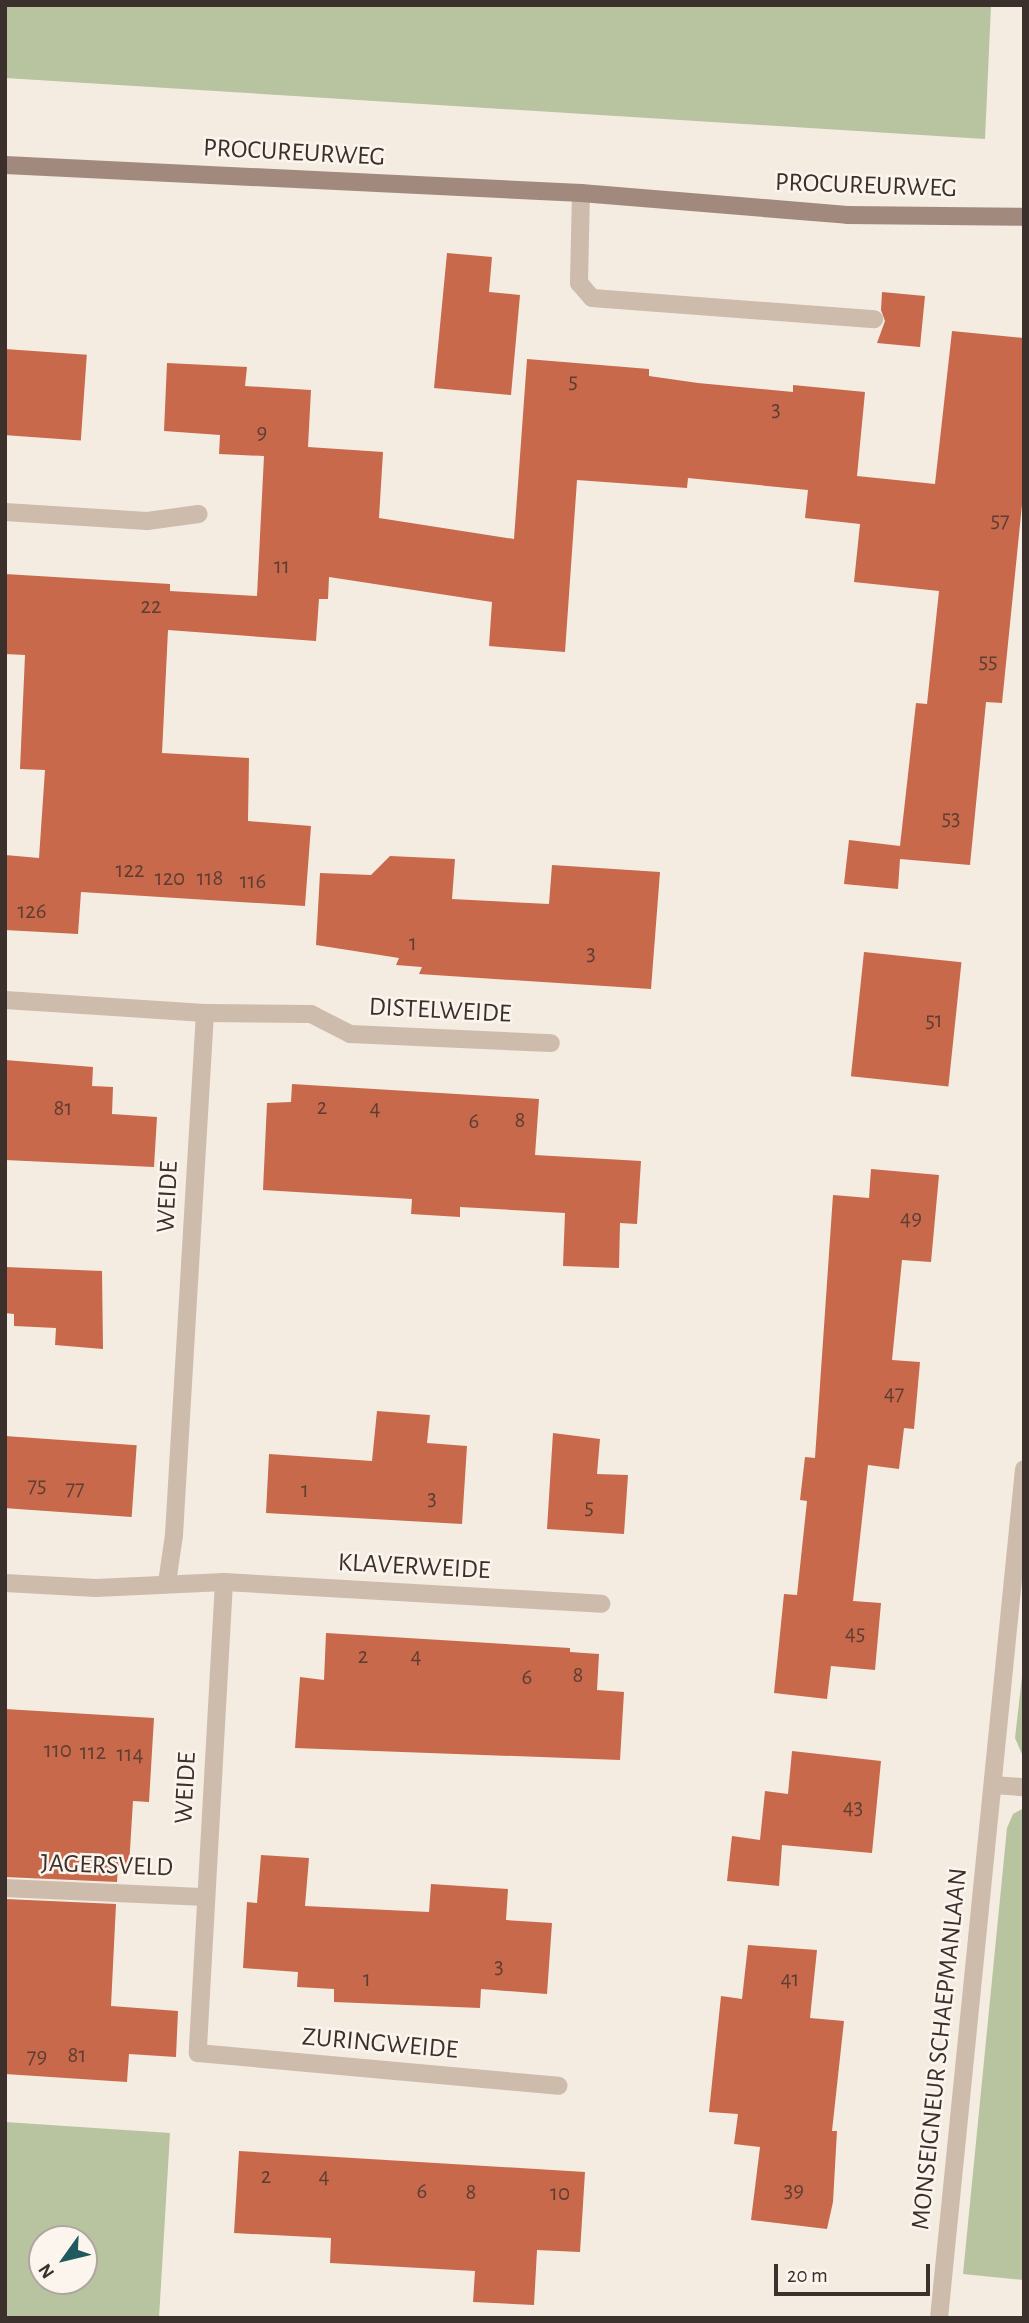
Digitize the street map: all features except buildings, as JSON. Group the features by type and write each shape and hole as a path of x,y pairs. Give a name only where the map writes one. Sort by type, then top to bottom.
{"main road":[{"name":"PROCUREURWEG","path":"5,165 581,194 847,215 1024,217"}],"street":[{"path":"581,194 576,246 579,283 592,298 874,320"},
{"path":"5,512 147,521 199,514"},
{"path":"5,1000 205,1013"},
{"name":"DISTELWEIDE","path":"205,1013 311,1014 351,1034 551,1043"},
{"name":"WEIDE","path":"167,1583 174,1535 205,1013"},
{"name":"MONSEIGNEUR SCHAEPMANLAAN","path":"939,2318 1024,1469"},
{"path":"5,1583 96,1588 224,1582"},
{"name":"WEIDE","path":"198,2053 224,1582"},
{"name":"KLAVERWEIDE","path":"224,1582 601,1604"},
{"path":"993,1785 1024,1787"},
{"name":"JAGERSVELD","path":"5,1888 206,1897"},
{"name":"ZURINGWEIDE","path":"198,2053 558,2087"}],"green space":[{"path":"5,5 991,5 985,139 5,78"},
{"path":"1024,1659 1024,1759 1015,1738"},
{"path":"1024,1808 1024,2280 963,2274 1007,1828 1013,1814"},
{"path":"5,2122 170,2133 159,2318 5,2318"}]}
